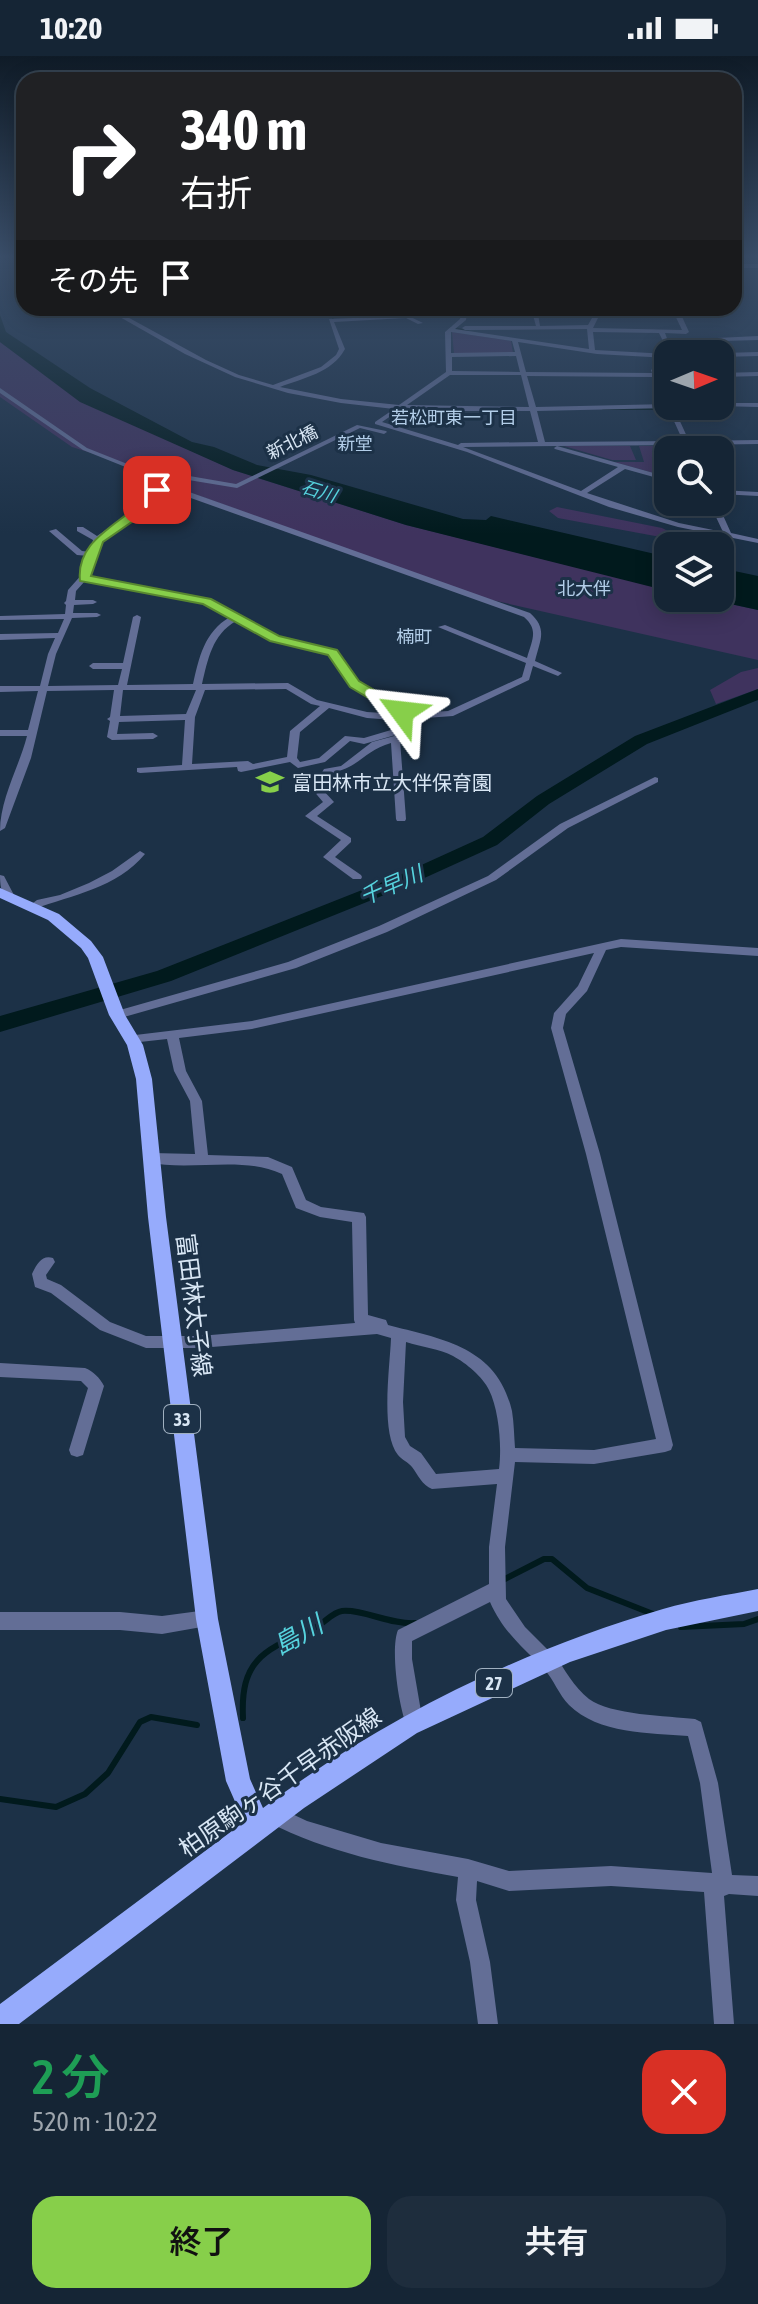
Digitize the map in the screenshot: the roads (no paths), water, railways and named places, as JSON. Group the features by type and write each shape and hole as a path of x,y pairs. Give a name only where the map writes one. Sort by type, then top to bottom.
{"main road":[{"name":"富田林太子線","path":"5,895 34,906 79,935 101,970 116,1013 131,1039 144,1079 207,1619 238,1781 267,1821"},
{"name":"柏原駒ヶ谷千早赤阪線","path":"0,2021 267,1821 414,1723 547,1660 666,1619 758,1600"}],"street":[{"path":"188,351 220,368 273,387 327,398 401,406 654,404"},
{"path":"273,387 333,362 342,351"},
{"path":"449,373 450,351"},
{"path":"518,351 542,444"},
{"path":"564,351 567,360"},
{"path":"599,351 654,356"},
{"path":"450,355 519,354"},
{"path":"734,357 758,354"},
{"path":"648,357 654,370"},
{"path":"299,385 293,382 325,375 313,370"},
{"path":"654,375 449,373 377,424 454,447 665,522 713,532"},
{"path":"734,375 758,374"},
{"path":"0,390 85,449 138,471 157,484 468,596 521,612 532,618 538,628 526,678 450,714 421,717 353,711 308,699 288,686 0,689"},
{"path":"734,405 758,405"},
{"name":"新北橋","path":"138,471 230,486 242,485 357,427 506,465"},
{"path":"734,443 758,442"},
{"path":"542,444 654,475"},
{"path":"454,447 654,446"},
{"path":"581,494 623,467"},
{"path":"0,828 2,814 45,690 52,654 68,616 72,590 84,578 98,540 148,505 155,496 157,484"},
{"path":"734,493 758,494"},
{"path":"80,529 98,540"},
{"path":"53,531 80,553 91,554"},
{"path":"734,536 758,541"},
{"path":"84,578 206,601 283,641 333,653 349,679 402,715"},
{"path":"68,603 93,602"},
{"path":"0,618 97,615"},
{"path":"137,617 112,719 112,737 153,736"},
{"path":"187,767 190,717 215,630 235,618"},
{"path":"442,627 558,673"},
{"path":"0,637 60,635"},
{"path":"93,666 127,666"},
{"path":"353,711 374,695"},
{"path":"292,759 295,731 327,705"},
{"path":"292,759 298,765 322,760 348,738 364,741 396,732 402,715"},
{"path":"112,719 190,717"},
{"path":"357,877 337,864 346,856 337,848 347,840 310,816 329,802 317,789 323,774 344,768 375,744 413,734 421,717"},
{"path":"0,733 32,733"},
{"path":"395,739 401,819"},
{"path":"140,770 246,767 292,759"},
{"path":"322,760 320,763 329,770"},
{"path":"116,1013 292,965 383,929 492,878 564,826 655,780"},
{"path":"34,906 42,900 66,897 118,873 140,854"},
{"path":"0,878 5,895"},
{"path":"131,1039 252,1025 602,947 639,942 758,952"},
{"path":"508,1455 594,1457 665,1445 593,1154 557,1028 560,1013 583,988 602,947"},
{"path":"172,1035 180,1071 196,1101 202,1161"},
{"path":"152,1158 268,1162 287,1171 301,1204 320,1212 359,1217 361,1320 397,1327 399,1333 395,1402 397,1438 404,1451 415,1458 432,1482 506,1476"},
{"path":"48,1262 39,1274 40,1283 56,1289 105,1326 146,1342 377,1328 456,1350 476,1364 495,1384 504,1411 508,1455 496,1590 501,1611 589,1710 641,1722 695,1728 709,1783 718,1886 724,2024"},
{"path":"0,1370 85,1375 96,1386 77,1450"},
{"path":"414,1723 403,1659 404,1636 496,1590"},
{"path":"0,1621 120,1621 162,1625 207,1619"},
{"path":"267,1821 381,1853 468,1869 509,1881 611,1876 718,1886 758,1886"},
{"path":"468,1869 466,1900 480,1962 488,2024"}],"water":[{"name":"石川","path":"12,351 34,351 90,388 192,442 214,447 257,465 311,475 463,519 486,520 491,516 654,554 654,587 406,525 233,470 80,402"},
{"path":"734,571 758,576 758,610 734,605"}],"waterway":[{"path":"603,409 654,409"},
{"path":"403,410 450,411"},
{"name":"千早川","path":"0,1024 164,976 402,881 490,841 543,800 641,740 758,694"},
{"name":"島川","path":"503,1580 544,1559 552,1559 587,1588 653,1614"},
{"name":"島川","path":"243,1718 246,1681 260,1658 335,1613 359,1612 396,1622 415,1623"},
{"name":"島川","path":"681,1627 744,1624 758,1619"},
{"name":"島川","path":"0,1799 56,1807 85,1794 108,1773 140,1722 151,1717 197,1725"}],"place":[{"name":"富田林市立大伴保育園","path":"270,782"}],"district":[{"name":"若松町東一丁目","path":"454,417"},
{"name":"新堂","path":"355,443"},
{"name":"北大伴","path":"584,588"},
{"name":"楠町","path":"414,636"}]}
